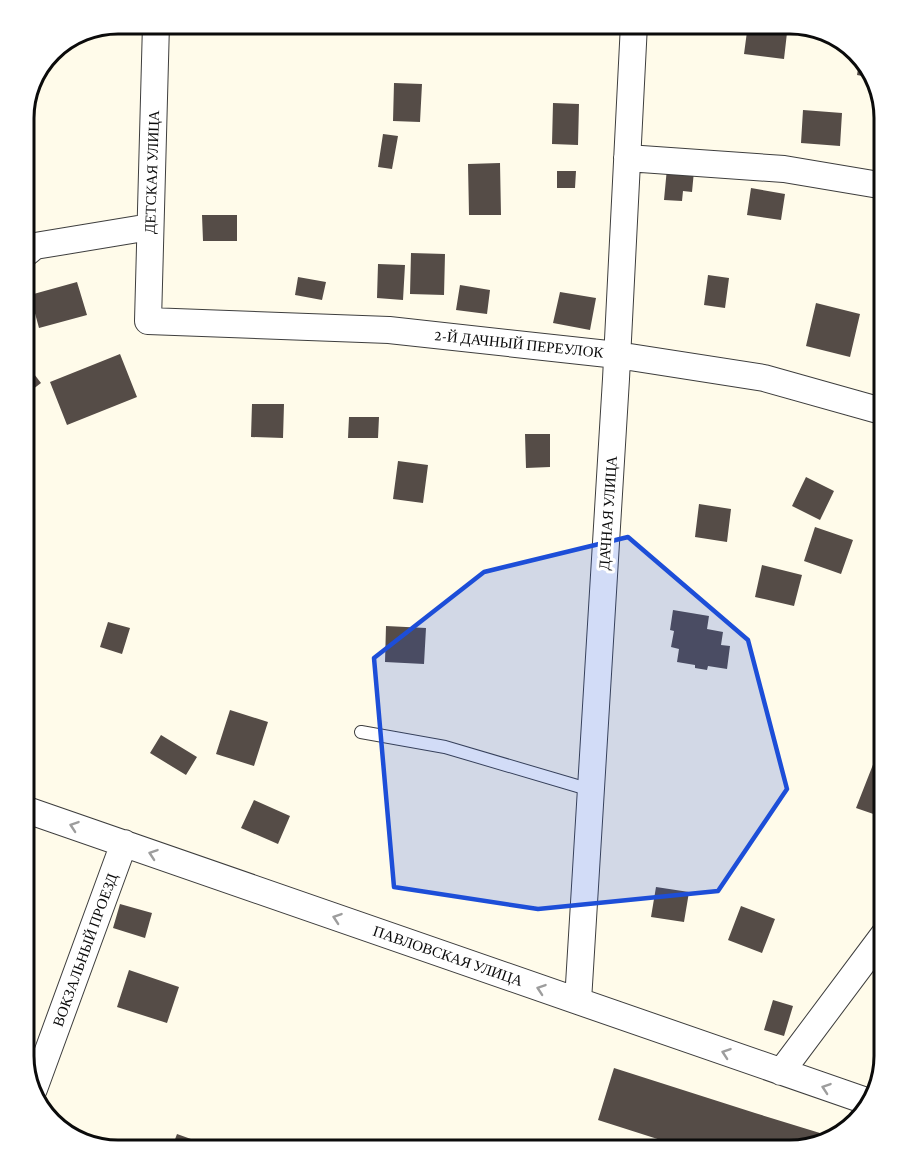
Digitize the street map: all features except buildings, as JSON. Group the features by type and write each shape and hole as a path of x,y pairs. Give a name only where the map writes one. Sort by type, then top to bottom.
{"street":[{"name":"ДЕТСКАЯ УЛИЦА","path":"148,321 156,34"},
{"name":"ДАЧНАЯ УЛИЦА","path":"578,1001 617,355 633,35"},
{"path":"627,158 784,169 874,184"},
{"path":"35,246 150,227"},
{"name":"2-Й ДАЧНЫЙ ПЕРЕУЛОК","path":"148,321 389,330 617,355 764,378 874,409"},
{"name":"ПАВЛОВСКАЯ УЛИЦА","path":"35,813 862,1099"},
{"name":"ВОКЗАЛЬНЫЙ ПРОЕЗД","path":"38,1079 124,843"},
{"path":"781,1072 874,948"}],"lane":[{"path":"361,732 445,747 591,790"}],"highlighted area":[{"path":"628,537 748,640 787,789 718,891 538,909 394,887 374,658 484,572"}]}
